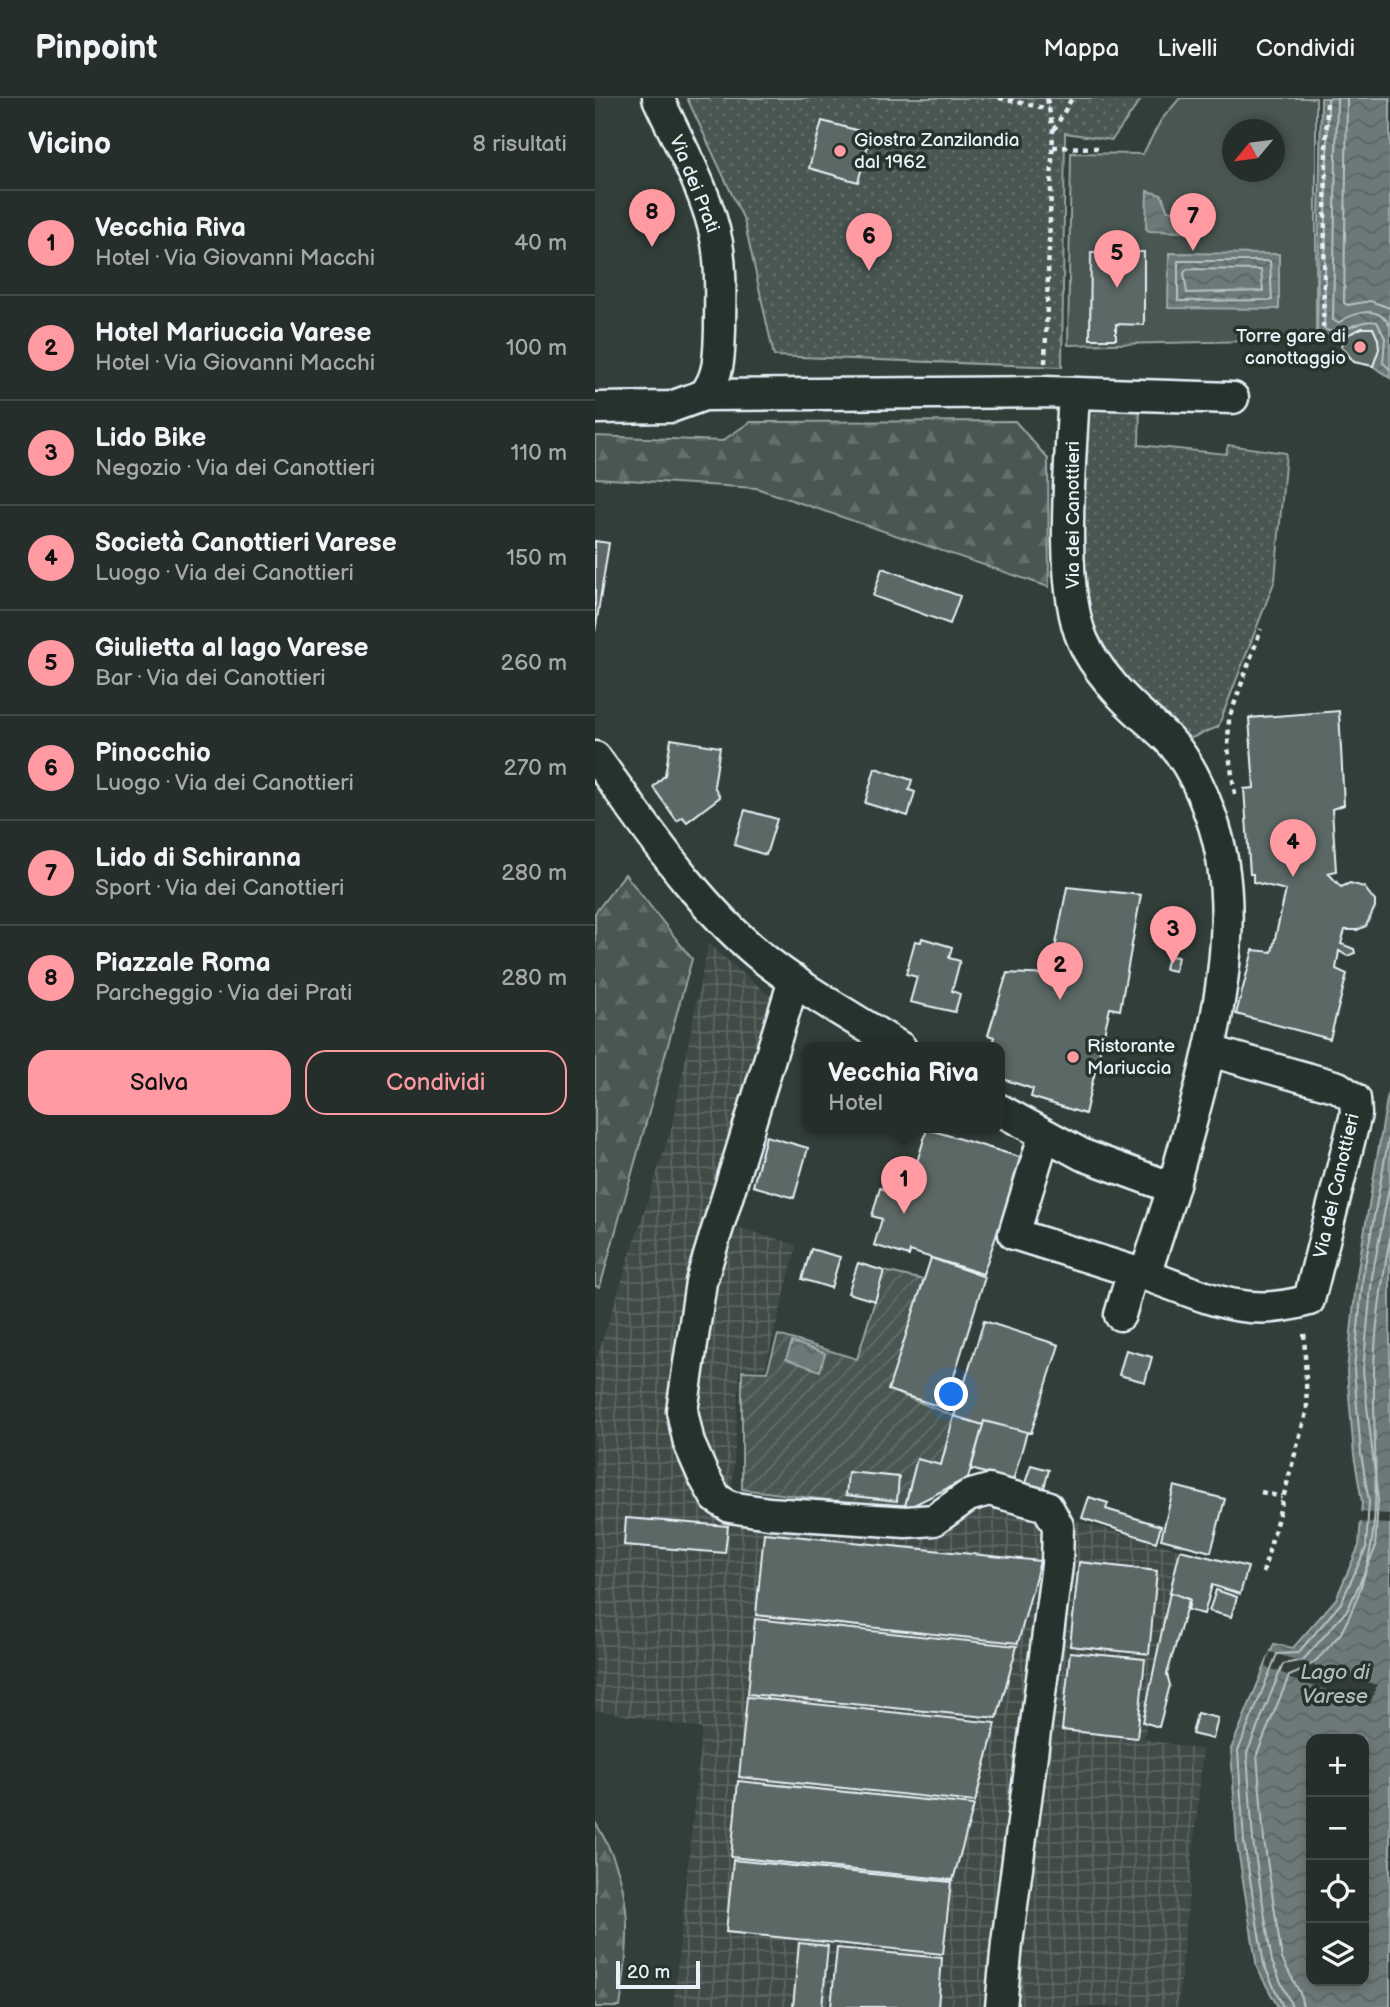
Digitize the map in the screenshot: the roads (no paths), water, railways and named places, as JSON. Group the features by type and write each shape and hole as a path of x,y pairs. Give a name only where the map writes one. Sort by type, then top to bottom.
{"street":[{"name":"Via dei Prati","path":"658,98 698,187 716,240 721,274 719,358 713,385 704,395"},
{"path":"595,408 671,407 704,395 1059,393 1233,398"},
{"name":"Via dei Canottieri","path":"1059,393 1073,603 1083,640 1123,699 1170,741 1183,758 1211,816 1221,854 1227,901 1226,932 1210,1051 1173,1188 1120,1315"},
{"path":"595,757 713,910 758,955 892,1042"},
{"path":"794,980 701,1282 683,1411 689,1443 716,1497 730,1507 769,1513 907,1522 934,1520 968,1496 989,1490 1047,1506 1058,1526 1057,1565 1007,1942 1001,2007"},
{"name":"Via dei Canottieri","path":"1139,1273 1238,1307 1278,1308 1310,1300 1356,1114 1355,1099 1338,1087 1210,1051"},
{"path":"1005,1113 1083,1155 1173,1188"},
{"path":"1044,1136 1014,1234 1139,1273"}],"water":[{"path":"1321,98 1390,98 1390,378 1373,366 1379,349 1373,328 1354,331 1345,339 1317,338"},
{"path":"1147,191 1162,195 1167,210 1190,215 1187,232 1148,231"},
{"path":"1169,253 1279,254 1279,309 1168,308"},
{"name":"Lago di Varese","path":"1390,1082 1390,2007 1278,2007 1257,1968 1237,1843 1231,1749 1274,1644 1293,1648 1336,1599 1359,1546 1362,1502 1354,1455 1347,1371 1357,1275"},
{"path":"792,1342 825,1353 820,1371 786,1359"}],"place":[{"name":"Giostra Zanzilandia dal 1962","path":"840,151"},
{"name":"Piazzale Roma","path":"652,247"},
{"name":"Lido di Schiranna","path":"1193,251"},
{"name":"Pinocchio","path":"869,271"},
{"name":"Giulietta al lago Varese","path":"1117,288"},
{"name":"Torre gare di canottaggio","path":"1360,347"},
{"name":"Società Canottieri Varese","path":"1293,877"},
{"name":"Lido Bike","path":"1173,964"},
{"name":"Hotel Mariuccia Varese","path":"1060,1000"},
{"name":"Ristorante Mariuccia","path":"1073,1057"},
{"name":"Vecchia Riva","path":"904,1214"}]}
